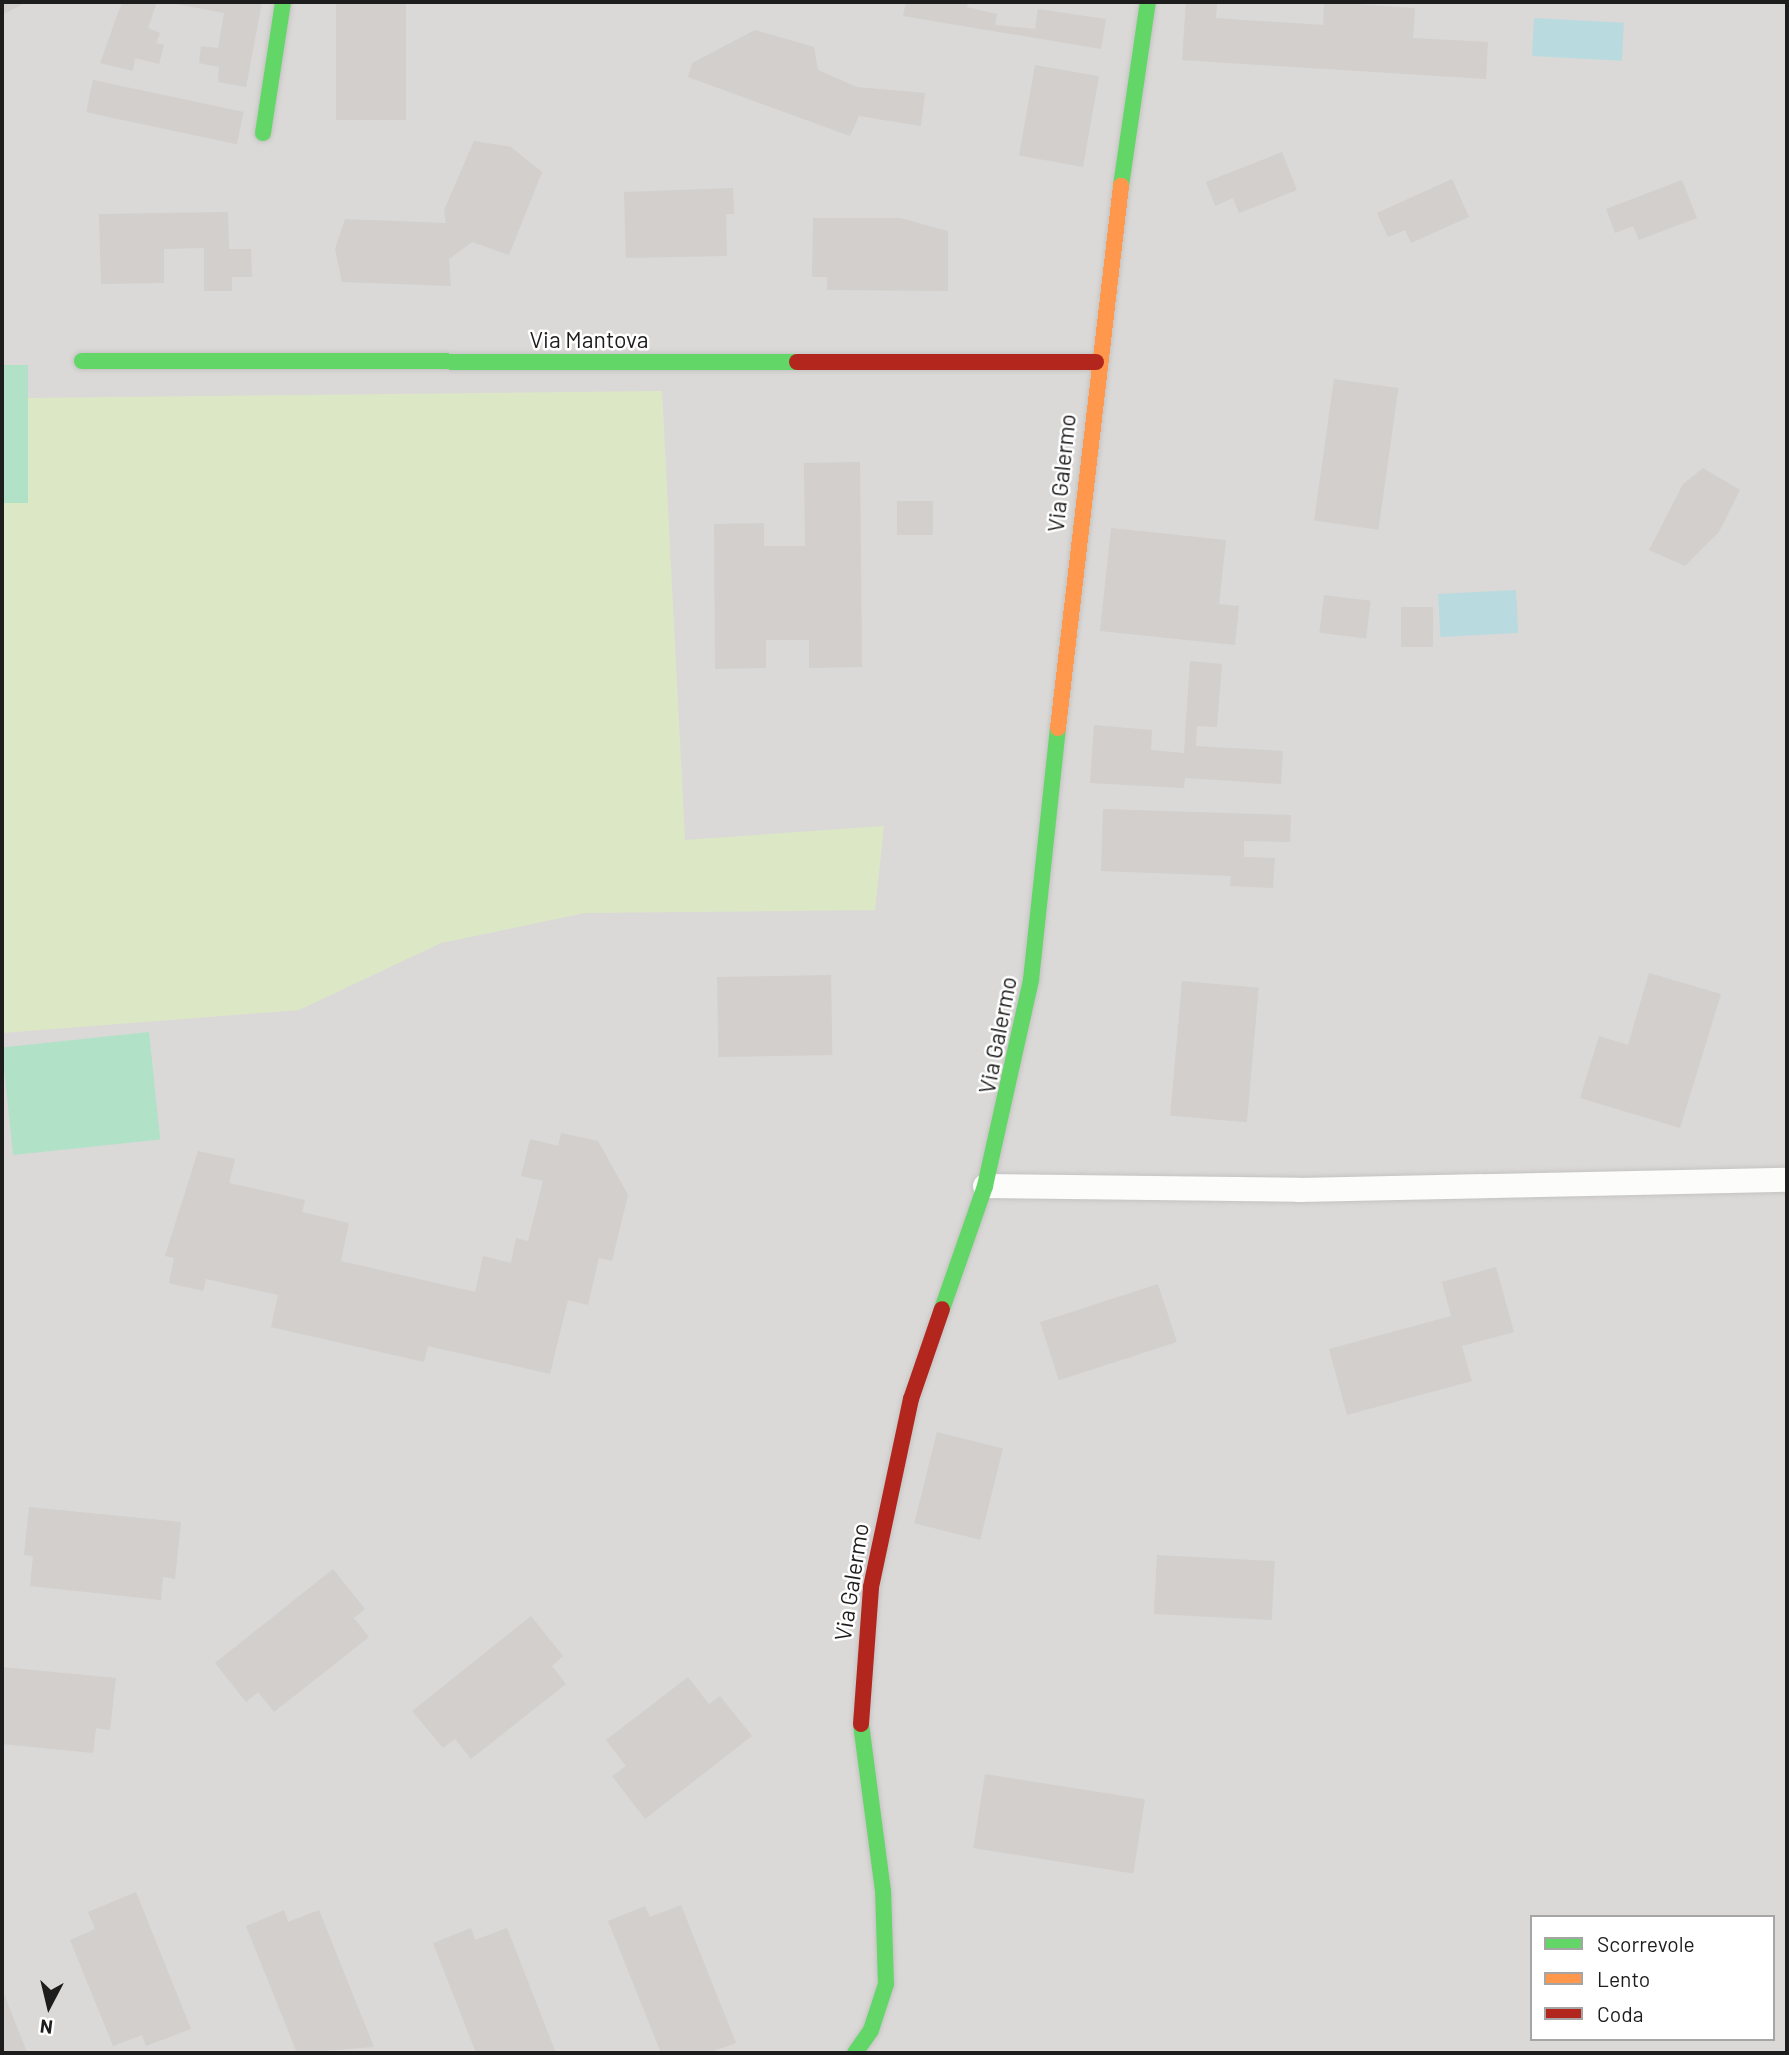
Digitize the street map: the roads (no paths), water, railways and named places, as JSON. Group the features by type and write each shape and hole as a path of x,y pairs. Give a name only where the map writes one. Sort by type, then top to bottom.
{"main road":[{"path":"263,133 283,2"},
{"name":"Via Galermo","path":"855,2053 872,2030 886,1984 883,1891 860,1723 871,1587 911,1399 985,1186 1031,980 1096,362 1148,2"},
{"name":"Via Mantova","path":"82,361 1096,362"}],"lane":[{"path":"985,1186 1299,1189 1787,1180"}],"water":[{"path":"1534,18 1624,23 1622,61 1532,56"},
{"path":"1516,590 1518,633 1440,637 1438,594"}]}
